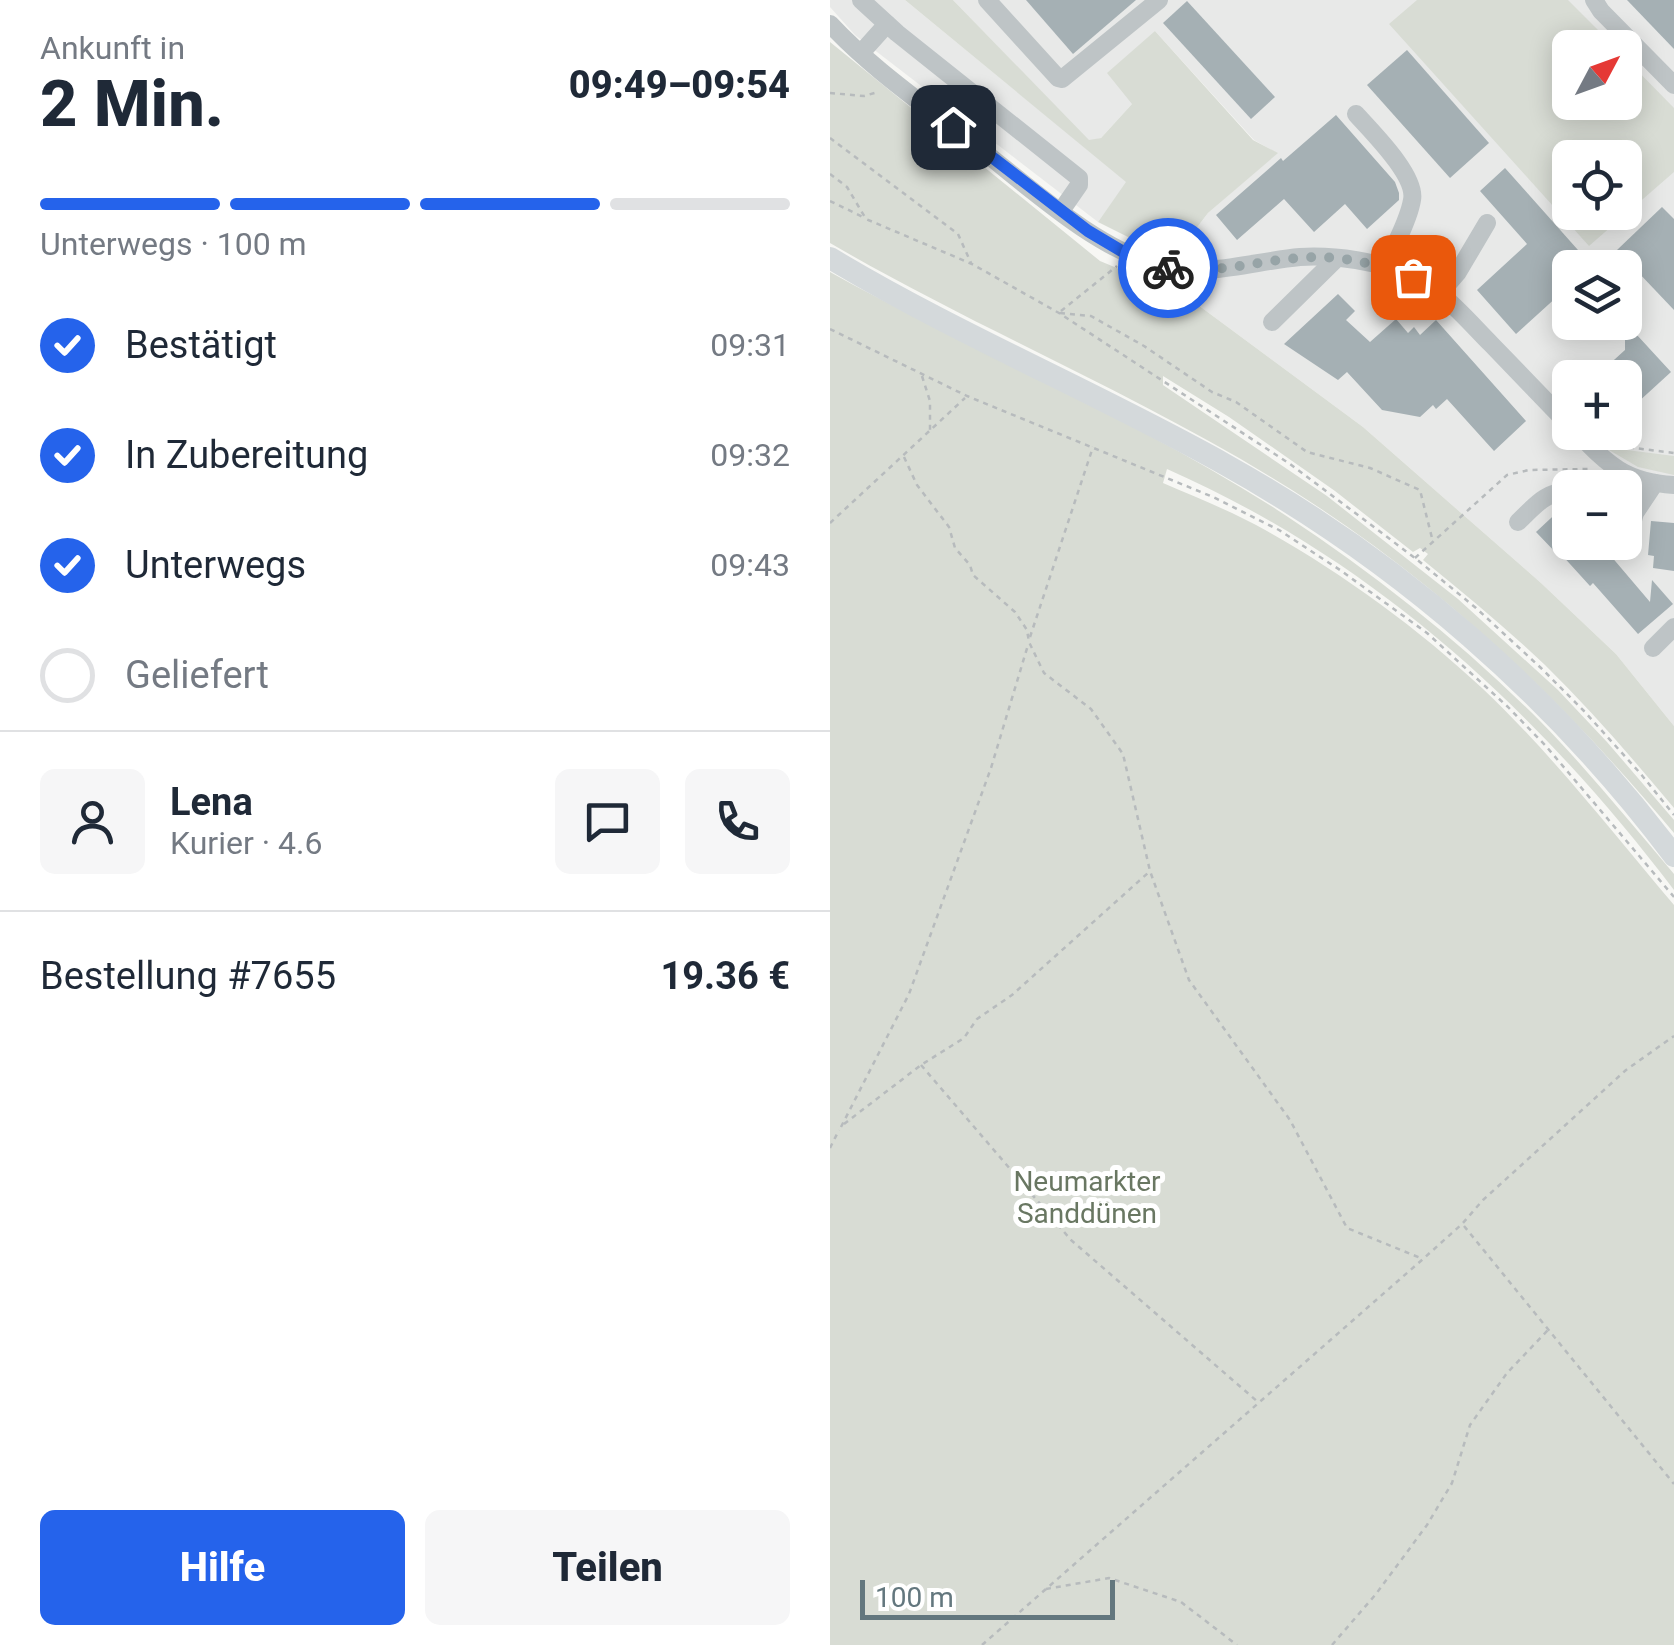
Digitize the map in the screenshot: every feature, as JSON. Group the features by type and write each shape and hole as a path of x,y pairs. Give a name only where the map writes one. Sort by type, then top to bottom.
{"main road":[{"path":"830,258 936,317 1229,466 1365,553 1476,641 1525,686 1596,761 1674,856"}],"street":[{"path":"861,0 1079,178 1079,186 1061,211"},
{"path":"986,0 1062,79 1159,0"},
{"path":"1594,0 1674,85"},
{"path":"830,24 899,85 1061,211 1130,256 1187,271 1301,257 1337,258 1413,277 1459,311 1552,407"},
{"path":"861,53 887,24"},
{"path":"1356,114 1395,160 1410,181 1414,195 1386,268"},
{"path":"1439,294 1458,272 1487,224"},
{"path":"1272,322 1337,258"},
{"path":"1594,450 1614,469"},
{"path":"1642,483 1674,486"},
{"path":"1642,502 1654,483"},
{"path":"1518,522 1552,493"},
{"path":"1653,648 1674,627"}],"path":[{"path":"830,92 864,96 899,85"},
{"path":"830,138 958,234 972,264"},
{"path":"830,201 866,218"},
{"path":"1130,256 1058,313 1092,316 1212,392 1236,402 1308,452 1370,468 1420,490 1433,542"},
{"path":"830,329 967,396 1212,497 1278,530 1340,570 1414,623 1480,680 1533,732 1674,897"},
{"path":"922,374 930,401 930,431"},
{"path":"830,523 967,396"},
{"path":"830,1148 908,994 991,768 1093,447"},
{"path":"1642,448 1674,453"},
{"path":"904,457 917,486 949,527 955,548 970,565 973,575 1015,612 1027,630 1028,642 1044,673 1091,708 1123,754 1150,871 1190,980 1290,1120 1347,1228 1423,1259"},
{"path":"1415,558 1507,475 1529,470 1614,469"},
{"path":"840,1128 921,1065 964,1038 977,1019 1012,995 1150,871"},
{"path":"982,1645 1423,1259 1626,1070 1674,1036"},
{"path":"921,1065 1071,1240 1258,1402"},
{"path":"1462,1224 1674,1484"},
{"path":"1332,1645 1427,1525 1452,1483 1470,1425 1507,1373 1548,1330"},
{"path":"1045,1590 1109,1578 1181,1602 1237,1645"}],"shaded area":[{"path":"830,0 905,0 1127,182 1098,222 855,35 830,7"},
{"path":"953,0 1674,0 1674,726 1616,654 1541,583 1363,427 1171,285 1179,251 1208,213 1277,153 1254,140 1155,31 1132,104 1101,138 1089,141"}],"green space":[{"path":"905,0 953,0 1089,140 1101,138 1132,104 1107,73 1155,31 1253,140 1278,153 1208,213 1179,251 1134,240 1098,222 1126,182"},
{"path":"1417,0 1568,0 1598,30 1552,30 1552,120 1642,120 1642,75 1674,108 1674,172 1642,200 1642,140 1552,140 1552,205 1389,24"},
{"path":"830,42 1100,261 1171,285 1363,427 1541,583 1616,654 1674,726 1674,808 1545,665 1423,560 1428,554 1420,548 1413,552 1335,491 1163,376 1163,385 1327,496 1458,599 1558,690 1607,742 1674,820 1674,833 1588,737 1496,646 1346,526 1236,456 830,243"},
{"path":"1575,230 1607,230 1589,246"},
{"name":"Neumarkter Sanddünen","path":"830,272 1174,449 1285,515 1352,562 1449,637 1539,720 1674,874 1674,890 1567,761 1447,646 1383,595 1314,548 1243,506 1167,469 1163,483 1295,547 1379,603 1458,666 1533,739 1674,905 1674,1645 830,1645"},
{"path":"1609,450 1674,456 1674,475 1638,467"}],"building":[{"path":"1026,0 1136,0 1073,54"},
{"path":"1627,0 1674,0 1674,49"},
{"path":"1187,1 1275,97 1251,119 1163,23"},
{"path":"1407,50 1489,143 1450,178 1367,85"},
{"path":"1336,115 1395,182 1399,200 1367,229 1345,204 1314,232 1284,199 1237,240 1216,215"},
{"path":"1505,168 1552,221 1552,230 1560,230 1578,250 1552,250 1552,301 1516,334 1477,290 1527,244 1480,191"},
{"path":"1662,207 1674,219 1674,310 1642,276 1642,250 1617,250"},
{"path":"1338,294 1355,311 1346,320 1370,342 1396,319 1408,333 1414,327 1420,335 1436,320 1526,421 1494,451 1447,399 1420,417 1382,410 1347,372 1338,380 1284,344"},
{"path":"1625,340 1642,340 1671,372 1642,398 1642,360 1614,360 1625,350"},
{"path":"1552,517 1552,549 1536,532"},
{"path":"1651,521 1674,523 1674,571 1653,568 1654,556 1648,555"},
{"path":"1566,560 1614,560 1650,602 1652,580 1673,604 1638,634 1593,583 1590,586"}],"way so far":[{"path":"1168,268 1206,271 1301,257 1337,258 1413,277"}],"route":[{"path":"953,127 1088,231 1130,256 1168,268"}]}
